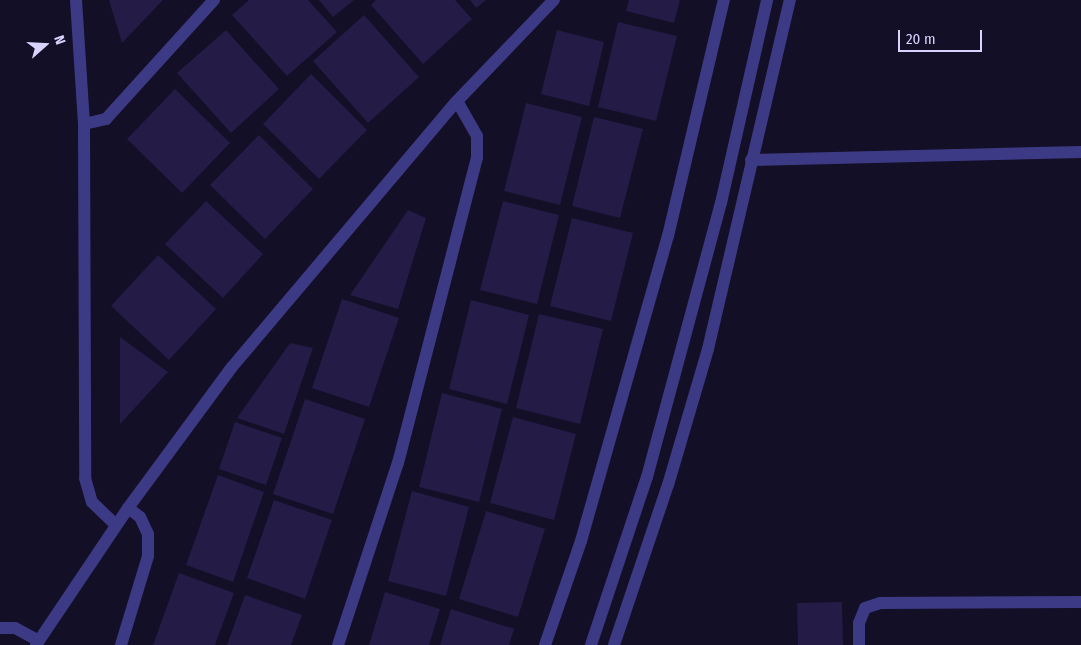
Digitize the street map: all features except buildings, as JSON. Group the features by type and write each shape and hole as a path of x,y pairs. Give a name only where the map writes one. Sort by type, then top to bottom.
{"street":[{"path":"76,0 84,124 84,478 92,502 116,525"},
{"path":"84,124 106,119 214,0"},
{"path":"0,628 15,628 38,643 116,525 232,366 457,101 554,0"},
{"path":"545,645 581,541 665,245 724,0"},
{"path":"591,645 647,476 721,203 767,0"},
{"path":"614,645 668,485 708,349 790,0"},
{"path":"338,645 398,463 477,157 477,136 457,101"},
{"path":"751,160 1081,152"},
{"path":"121,645 148,556 148,534 140,517 128,508"},
{"path":"859,645 859,623 865,608 880,603 1081,602"}]}
